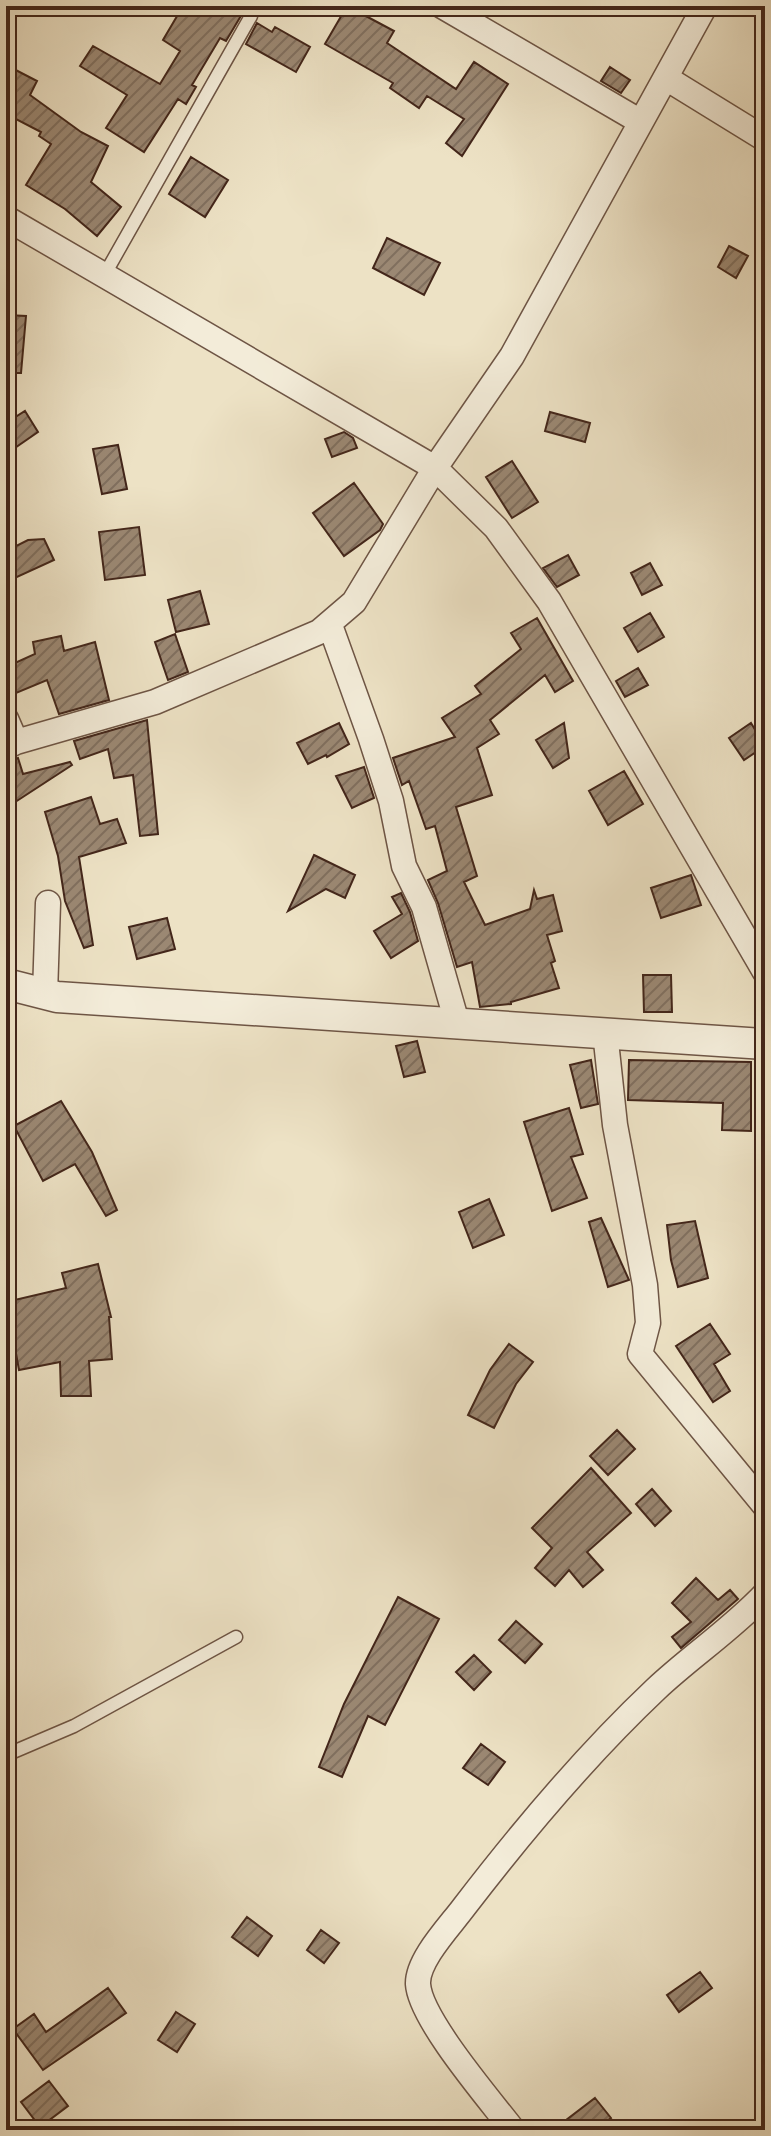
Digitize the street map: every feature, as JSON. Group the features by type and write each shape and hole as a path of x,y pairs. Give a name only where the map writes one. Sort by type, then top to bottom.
{"street":[{"path":"442,6 641,122"},
{"path":"6,719 11,745 155,702 319,632 354,602 435,468 512,356 705,6"},
{"path":"666,78 765,139"},
{"path":"6,218 435,468 496,528 549,601 765,972"},
{"path":"330,625 391,801 404,866 424,907 458,1026"},
{"path":"45,994 48,903"},
{"path":"6,984 57,997 765,1044"},
{"path":"605,1032 615,1125 645,1285 648,1323 640,1354 765,1506"},
{"path":"513,2130 431,2021 418,1983 426,1957 513,1844 577,1769 657,1688 738,1623 765,1594"}],"lane":[{"path":"105,274 251,16"},
{"path":"6,1755 74,1726 236,1637"}],"building":[{"path":"183,6 229,6 242,14 226,41 220,38 192,85 196,87 186,104 178,99 144,152 106,128 127,95 80,66 93,46 160,84 180,51 163,40"},
{"path":"347,6 394,31 387,43 456,89 474,62 508,84 462,156 446,143 464,119 427,96 419,108 390,88 393,83 325,44"},
{"path":"257,23 272,32 275,27 310,47 296,72 246,44"},
{"path":"6,65 37,81 30,95 81,132 108,146 91,182 121,207 97,236 65,209 26,185 51,144 39,136 41,132 6,114"},
{"path":"610,67 630,80 621,93 601,81"},
{"path":"191,157 228,180 205,217 169,194"},
{"path":"387,238 440,263 424,295 373,268"},
{"path":"729,246 748,256 736,278 718,267"},
{"path":"6,315 26,316 21,373 6,373"},
{"path":"25,411 38,432 6,454 6,423"},
{"path":"550,412 590,423 585,442 545,431"},
{"path":"344,432 353,438 357,448 332,457 325,439"},
{"path":"118,445 127,489 102,494 93,449"},
{"path":"512,461 538,502 512,518 486,477"},
{"path":"354,483 383,524 380,530 344,556 313,513"},
{"path":"139,527 145,575 105,580 99,532"},
{"path":"44,539 54,560 6,582 6,551 28,540"},
{"path":"568,555 579,575 557,587 543,568"},
{"path":"650,563 662,585 642,595 631,573"},
{"path":"200,591 209,624 176,632 168,600"},
{"path":"650,613 664,637 638,652 624,628"},
{"path":"537,618 573,681 555,692 545,675 490,720 499,734 477,748 492,795 456,807 477,876 464,882 485,925 530,909 534,890 537,899 553,895 562,931 547,935 559,988 511,1004 480,1007 472,962 457,967 428,880 447,871 435,826 426,829 409,781 402,785 393,758 455,737 442,718 481,694 475,686 521,649 511,633"},
{"path":"175,634 188,672 168,680 155,642"},
{"path":"61,636 64,651 95,642 109,700 59,714 47,680 16,693 6,667 35,654 33,642"},
{"path":"638,668 648,685 625,697 616,681"},
{"path":"147,720 158,834 140,836 133,775 114,778 108,749 80,759 74,741"},
{"path":"339,723 349,744 308,764 297,743"},
{"path":"564,723 569,758 553,768 536,740"},
{"path":"751,723 765,746 744,760 729,738"},
{"path":"18,758 23,774 70,762 72,765 6,808 6,762"},
{"path":"364,767 374,798 352,808 336,776"},
{"path":"624,771 643,804 608,825 589,791"},
{"path":"91,797 100,824 117,819 126,843 79,857 93,945 84,948 65,901 58,856 45,812"},
{"path":"314,855 355,875 345,898 326,889 288,911"},
{"path":"691,875 701,905 661,918 651,888"},
{"path":"401,893 418,941 391,958 374,931 402,914 392,897"},
{"path":"167,918 175,949 137,959 129,927"},
{"path":"643,975 671,975 672,1012 644,1012"},
{"path":"417,1041 425,1072 404,1077 396,1046"},
{"path":"591,1060 598,1104 581,1108 570,1065"},
{"path":"629,1060 751,1062 751,1131 722,1130 723,1103 628,1100"},
{"path":"61,1101 92,1152 117,1210 106,1216 75,1164 43,1181 14,1126"},
{"path":"569,1108 583,1154 571,1157 587,1198 552,1211 524,1122"},
{"path":"489,1199 504,1235 473,1248 459,1212"},
{"path":"601,1218 629,1280 608,1287 589,1222"},
{"path":"695,1221 708,1278 678,1287 667,1225"},
{"path":"98,1264 111,1317 112,1359 89,1361 91,1396 61,1396 60,1362 19,1370 11,1326 6,1327 6,1302 66,1288 62,1273"},
{"path":"710,1324 730,1354 714,1364 730,1391 713,1402 676,1346"},
{"path":"509,1344 533,1362 516,1384 494,1428 468,1415 490,1370"},
{"path":"617,1430 635,1449 608,1475 590,1456"},
{"path":"591,1468 631,1513 587,1552 603,1570 583,1587 569,1570 555,1586 535,1568 552,1548 532,1528"},
{"path":"652,1489 671,1511 655,1526 636,1504"},
{"path":"696,1578 718,1600 730,1590 738,1599 681,1648 672,1637 691,1622 672,1603"},
{"path":"398,1597 439,1619 385,1725 368,1716 342,1777 319,1767 344,1704"},
{"path":"516,1621 542,1644 525,1663 499,1640"},
{"path":"474,1655 491,1672 474,1690 456,1672"},
{"path":"481,1744 505,1762 488,1785 463,1768"},
{"path":"247,1917 272,1936 258,1956 232,1937"},
{"path":"321,1930 339,1943 324,1963 307,1950"},
{"path":"700,1972 712,1988 679,2012 667,1995"},
{"path":"108,1988 126,2013 43,2070 13,2029 34,2014 46,2032"},
{"path":"176,2012 195,2024 177,2052 158,2040"},
{"path":"49,2081 68,2106 40,2127 21,2102"},
{"path":"595,2098 611,2118 596,2130 553,2130"}]}
